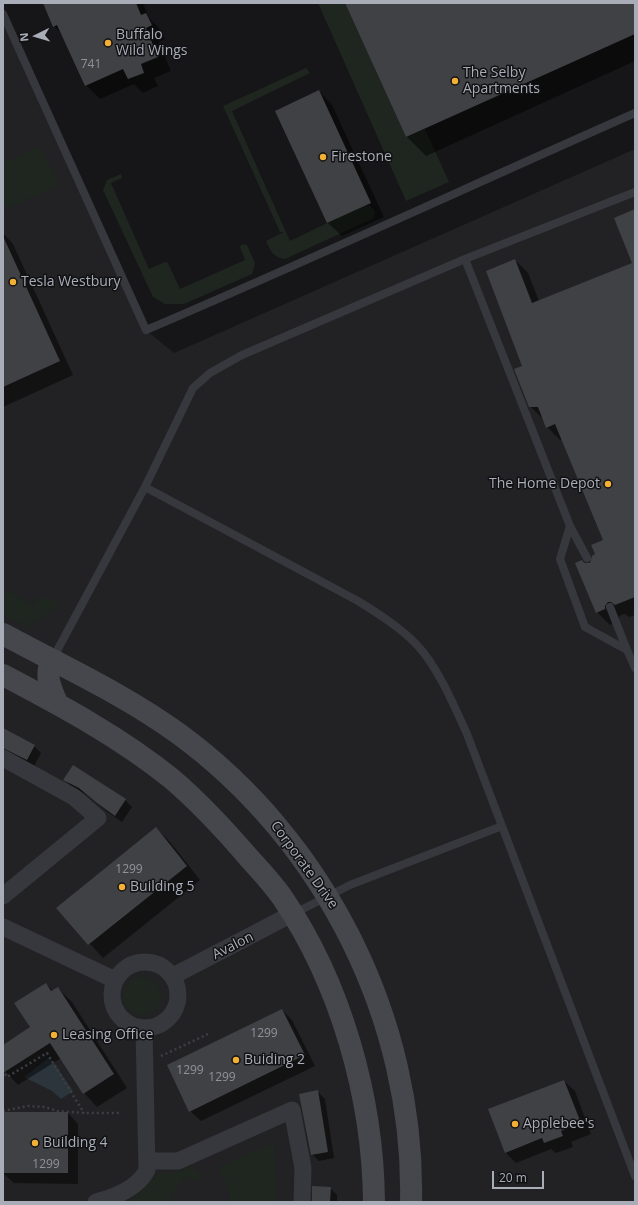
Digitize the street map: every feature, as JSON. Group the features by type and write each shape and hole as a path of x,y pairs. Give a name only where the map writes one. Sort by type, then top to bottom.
{"main road":[{"name":"Corporate Drive","path":"3,634 133,704 179,734 226,773 289,840 341,917 371,982 387,1027 398,1078 407,1132 411,1202"},
{"path":"52,660 48,667 48,680 57,703"},
{"path":"3,675 106,731 173,780 235,842 272,884 292,914 316,957 344,1025 354,1054 367,1117 371,1148 374,1202"}],"street":[{"path":"3,758 74,797 98,818 3,896"},
{"name":"Avalon","path":"173,976 292,914"},
{"path":"3,927 115,980"},
{"path":"141,962 156,963 162,966 173,976 178,990 178,998 173,1011 163,1022 152,1027 144,1028 131,1024 119,1016 115,1009 112,996 115,980 126,967 141,962"},
{"path":"102,1201 138,1182 147,1170 144,1028"},
{"path":"148,1161 178,1161 292,1110 303,1168 302,1202"}],"lane":[{"path":"3,14 146,330 274,275 400,217 635,113"},
{"path":"52,660 145,487 193,388 210,373 242,355 466,259 635,192"},
{"path":"466,259 570,526 587,558"},
{"path":"145,487 358,601 375,612 418,646 444,685 456,709 635,1176"},
{"path":"570,526 560,559 585,627 627,650"},
{"path":"610,607 635,668"},
{"path":"292,914 350,885 502,826"}],"path":[{"path":"159,1057 208,1034"},
{"path":"5,1074 7,1077 48,1053 84,1113"},
{"path":"3,1111 28,1106 45,1107 57,1111 119,1113"}],"shaded area":[{"path":"318,3 345,3 406,137 425,129 449,182 406,201"},
{"path":"3,14 146,330 174,353 635,149 635,1202 3,1202"},
{"path":"306,68 310,73 232,111 290,241 365,205 370,206 375,211 374,218 285,259 278,257 273,253 266,241 284,232 280,232 223,106"},
{"path":"40,146 60,185 3,210 3,163"},
{"path":"121,174 122,178 111,183 149,269 165,262 168,263 180,289 245,260 240,247 242,244 247,245 255,263 252,274 184,304 165,304 153,297 103,190 107,180"},
{"path":"3,589 34,605 40,596 61,604 28,627 3,614"},
{"path":"138,977 146,977 156,982 160,989 160,1003 156,1010 146,1015 138,1015 128,1010 126,1007 123,1000 123,992 128,982 131,980"},
{"path":"50,1057 73,1091 61,1099 52,1091 24,1077"},
{"path":"274,1143 277,1202 230,1202 229,1189 218,1167"},
{"path":"192,1166 201,1175 197,1182 185,1176 167,1202 130,1202 157,1173 173,1173"}],"building":[{"name":"Buffalo Wild Wings","path":"43,3 136,3 141,15 146,13 152,25 146,28 158,57 141,64 144,73 128,79 123,69 85,86 57,25 53,27"},
{"name":"The Selby Apartments","path":"345,3 635,3 635,34 406,137"},
{"name":"Firestone","path":"319,90 371,203 327,223 275,111"},
{"name":"The Home Depot","path":"635,209 635,597 615,605 608,602 605,609 596,613 575,563 582,560 584,563 590,563 592,556 595,554 591,545 603,540 555,424 546,428 538,407 529,407 514,369 522,366 486,271 515,259 532,303 632,263 614,218"},
{"name":"Tesla Westbury","path":"3,236 60,361 3,387"},
{"path":"3,728 35,745 27,760 3,748"},
{"path":"73,765 126,799 115,816 79,788 63,780"},
{"name":"Building 5","path":"156,827 187,866 88,945 56,908"},
{"name":"Leasing Office","path":"46,983 51,991 58,987 114,1074 83,1094 50,1043 3,1073 3,1045 30,1027 14,1003"},
{"name":"Buiding 2","path":"282,1009 305,1055 189,1112 167,1065"},
{"path":"564,1080 581,1123 561,1131 563,1136 544,1143 542,1138 505,1153 488,1109"},
{"path":"318,1090 328,1152 311,1155 299,1094"},
{"name":"Building 4","path":"3,1112 68,1112 68,1173 3,1173"},
{"path":"312,1186 331,1187 330,1202 312,1202"}],"place":[{"name":"Buffalo Wild Wings","path":"108,43"},
{"name":"The Selby Apartments","path":"455,81"},
{"name":"Firestone","path":"323,157"},
{"name":"Tesla Westbury","path":"13,282"},
{"name":"The Home Depot","path":"608,484"},
{"name":"Building 5","path":"122,887"},
{"name":"Leasing Office","path":"54,1035"},
{"name":"Buiding 2","path":"236,1060"},
{"name":"Applebee's","path":"515,1124"},
{"name":"Building 4","path":"35,1143"}]}
